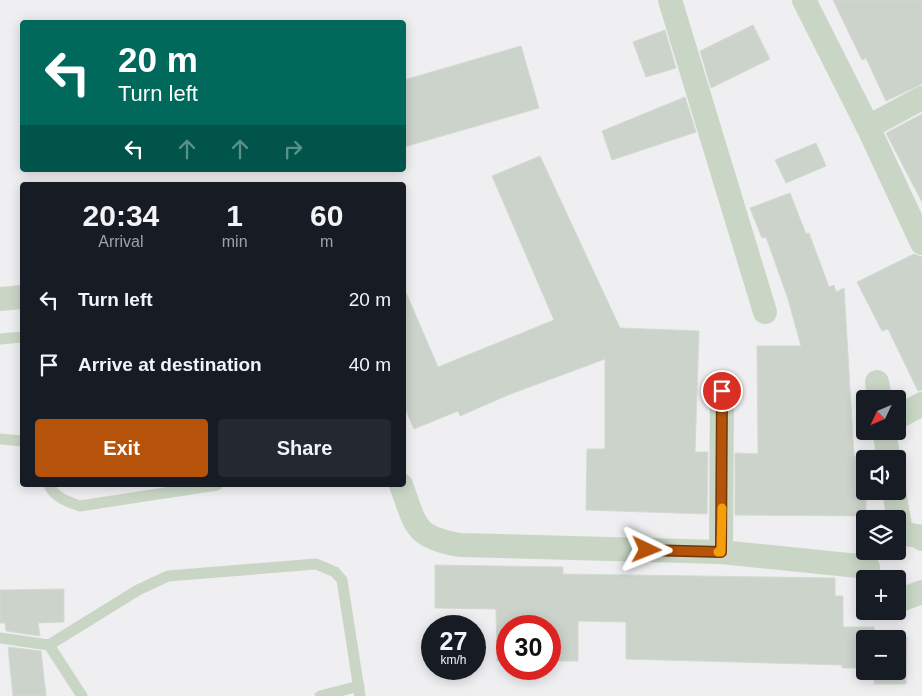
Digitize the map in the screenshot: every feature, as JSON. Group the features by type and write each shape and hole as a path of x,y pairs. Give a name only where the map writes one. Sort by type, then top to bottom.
{"street":[{"path":"670,0 765,312"},
{"path":"804,0 868,127 922,243"},
{"path":"868,127 922,98"},
{"path":"0,299 20,297"},
{"path":"721,552 722,391"},
{"path":"906,413 922,404"},
{"path":"402,487 417,528 424,534 445,542 460,545 721,552 871,566"},
{"path":"897,500 907,535"},
{"path":"906,598 922,592"}],"lane":[{"path":"0,339 20,337"},
{"path":"0,439 20,441"},
{"path":"50,487 66,501 80,506 204,487"},
{"path":"0,638 49,645 138,590 168,576 316,564 335,572 342,580 360,691 320,696"},
{"path":"49,645 82,696"}],"building":[{"path":"833,0 922,0 922,84 886,101 866,58 862,60"},
{"path":"753,25 770,59 711,88 700,51"},
{"path":"665,30 676,68 646,77 633,42"},
{"path":"521,46 539,108 406,146 406,79"},
{"path":"685,97 696,132 612,160 602,131"},
{"path":"922,114 922,202 886,133"},
{"path":"816,143 826,166 786,183 775,160"},
{"path":"540,156 620,328 699,331 695,452 708,452 707,514 586,510 587,449 605,449 605,359 508,395 460,416 458,411 414,429 406,411 406,293 438,367 554,320 492,176"},
{"path":"790,193 806,234 809,233 829,287 834,285 836,292 844,288 854,456 856,456 856,500 866,500 866,510 856,510 856,516 735,515 735,453 758,454 757,346 801,346 788,299 766,237 762,238 750,208"},
{"path":"914,254 922,257 922,390 918,391 888,329 882,331 857,282"},
{"path":"435,565 563,567 563,574 835,578 835,596 843,596 843,627 874,627 874,630 856,630 856,668 842,668 842,665 626,659 626,622 578,621 578,661 561,661 561,615 496,615 496,609 435,608"},
{"path":"64,589 64,622 38,623 40,636 6,631 5,623 0,623 0,590"},
{"path":"907,637 906,684 874,684 874,680 906,680"},
{"path":"8,647 41,651 46,696 13,696"}],"slow traffic":[{"path":"718,552 721,552 722,508"}],"route":[{"path":"647,550 721,552 722,391"}]}
